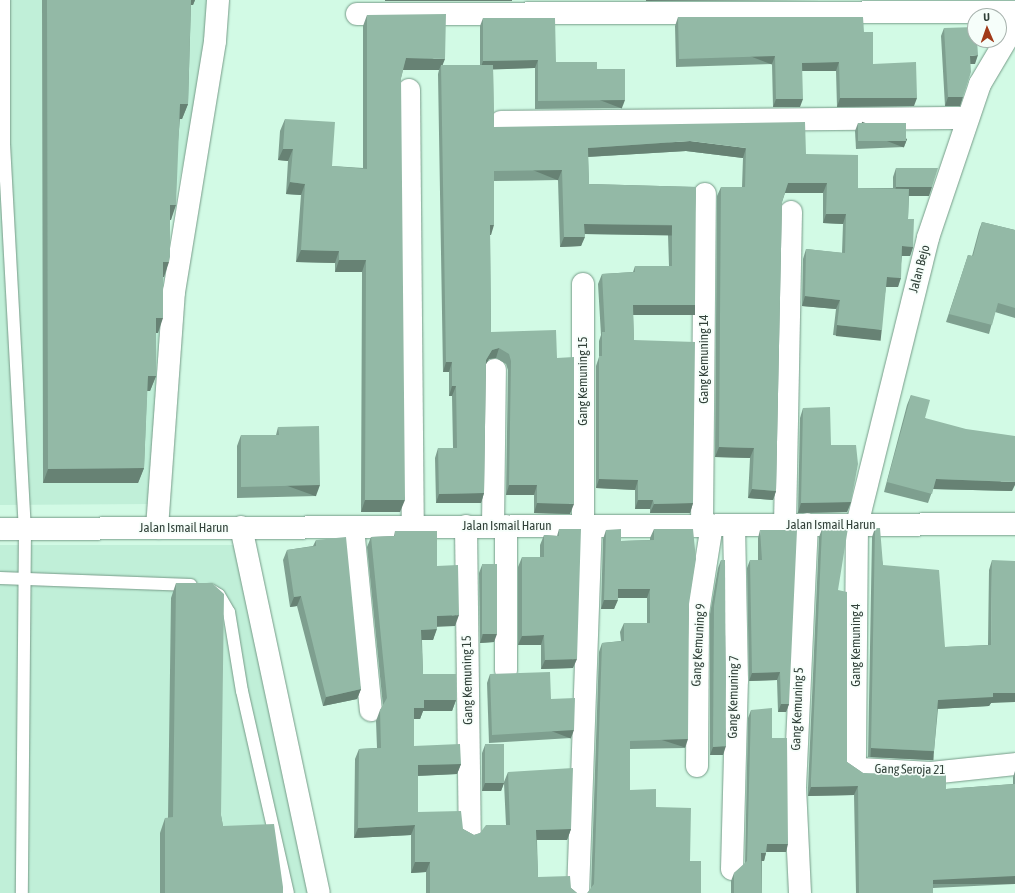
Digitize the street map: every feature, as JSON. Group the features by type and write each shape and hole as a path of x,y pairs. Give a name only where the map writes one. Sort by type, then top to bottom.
{"street":[{"path":"157,528 174,292 215,42 218,0"},
{"path":"357,14 558,8 1015,12"},
{"name":"Jalan Bejo","path":"857,524 926,245 980,84 1015,25"},
{"path":"410,90 413,527"},
{"path":"501,122 968,118"},
{"name":"Gang Kemuning 14","path":"705,194 707,525"},
{"path":"785,525 790,212"},
{"name":"Gang Kemuning 15","path":"578,893 587,526 583,284"},
{"path":"495,370 499,526 506,670"},
{"name":"Gang Kemuning 5","path":"800,893 796,788 807,524"},
{"name":"Gang Kemuning 4","path":"855,765 857,524"},
{"name":"Jalan Ismail Harun","path":"0,529 1015,524"},
{"name":"Gang Kemuning 9","path":"697,766 698,613 707,525"},
{"name":"Gang Kemuning 7","path":"732,869 737,680 734,525"},
{"name":"Gang Kemuning 15","path":"466,526 470,833"},
{"path":"241,527 319,893"},
{"path":"353,528 371,710"},
{"name":"Gang Seroja 21","path":"855,765 860,769 931,774 1015,764"}],"lane":[{"path":"4,0 4,144 25,529 23,578 22,893"},
{"path":"0,578 195,585 208,588 226,603 288,893"}],"shaded area":[{"path":"0,0 212,0 211,38 168,230 153,504 0,505"},
{"path":"0,545 238,545 317,893 0,893"}],"building":[{"path":"47,0 191,0 188,104 180,104 176,205 170,205 169,262 163,262 163,318 156,318 156,376 148,376 144,468 48,469"},
{"path":"446,14 445,59 406,58 401,78 405,500 365,500 366,260 339,260 339,251 301,250 305,184 290,182 293,149 283,149 285,119 335,122 332,166 367,169 367,15"},
{"path":"678,17 863,17 864,32 873,32 873,64 916,62 917,98 840,98 839,62 802,63 803,99 776,99 775,56 679,59"},
{"path":"483,18 555,18 556,62 597,62 597,69 625,69 625,100 538,101 538,60 483,61"},
{"path":"967,27 967,48 978,48 978,55 970,56 971,72 963,97 948,97 944,28"},
{"path":"441,65 493,65 494,127 805,122 806,154 858,155 858,188 909,189 908,219 914,219 913,247 902,246 901,278 887,277 882,330 837,325 840,300 805,296 806,249 845,253 846,214 826,214 827,183 788,183 782,202 776,491 752,489 754,448 719,447 721,187 745,187 746,148 690,141 588,148 589,184 696,187 695,305 633,305 634,340 695,342 693,503 654,504 653,500 638,500 638,480 599,479 599,356 602,356 602,332 605,332 602,274 635,272 635,266 672,266 672,225 584,224 585,237 564,237 562,170 494,171 494,225 490,225 491,332 556,330 557,358 574,357 574,504 537,503 537,485 509,485 511,361 509,354 499,348 492,350 486,360 484,493 439,494 438,448 457,448 456,386 452,386 452,362 446,362"},
{"path":"858,123 906,123 906,141 858,141"},
{"path":"896,168 938,168 932,187 896,187"},
{"path":"982,222 1015,230 1015,308 998,303 992,325 949,314 968,255 973,256"},
{"path":"911,395 930,400 925,418 966,429 1015,436 1015,482 936,479 932,494 887,482"},
{"path":"830,407 831,445 856,445 858,464 851,502 801,503 803,408"},
{"path":"319,426 320,485 241,487 241,435 279,435 278,427"},
{"path":"848,528 838,590 847,592 847,762 863,773 946,775 946,789 1015,784 1015,876 933,880 933,893 859,893 858,786 811,787 822,529"},
{"path":"875,528 880,528 883,565 939,570 945,647 991,645 992,560 1015,561 1015,693 993,693 993,697 938,700 934,751 871,748"},
{"path":"559,529 581,529 577,659 545,660 544,635 522,636 522,557 544,557 544,535 559,536"},
{"path":"621,529 621,541 654,540 654,529 693,529 696,559 689,604 688,739 630,741 630,790 656,789 656,807 691,808 690,861 701,861 701,893 587,893 594,884 602,643 624,641 624,623 650,623 650,589 618,589 618,600 604,600 606,530"},
{"path":"760,530 797,530 789,704 781,704 780,672 752,673 750,560 762,560"},
{"path":"395,531 437,531 437,566 458,565 459,615 437,616 437,629 421,630 423,674 456,674 456,700 424,700 424,708 414,708 414,746 460,744 461,764 418,765 418,812 461,811 463,829 474,835 480,833 486,825 510,825 508,772 573,768 571,829 536,830 538,877 570,876 571,888 577,893 430,893 430,862 415,862 415,825 358,828 359,749 381,748 380,710 387,698 371,537 395,536"},
{"path":"346,537 361,689 326,697 301,596 294,597 287,550 316,546 316,540"},
{"path":"721,560 725,560 726,746 713,747 714,606"},
{"path":"482,564 497,564 497,634 482,634"},
{"path":"176,583 212,583 224,594 221,815 223,826 274,824 283,893 165,893 165,818 173,817"},
{"path":"550,672 551,699 575,698 574,730 492,735 490,674"},
{"path":"772,708 772,738 787,738 788,844 767,844 766,853 761,853 762,893 734,893 734,873 747,861 751,710"},
{"path":"485,744 504,744 504,783 485,783"}]}
